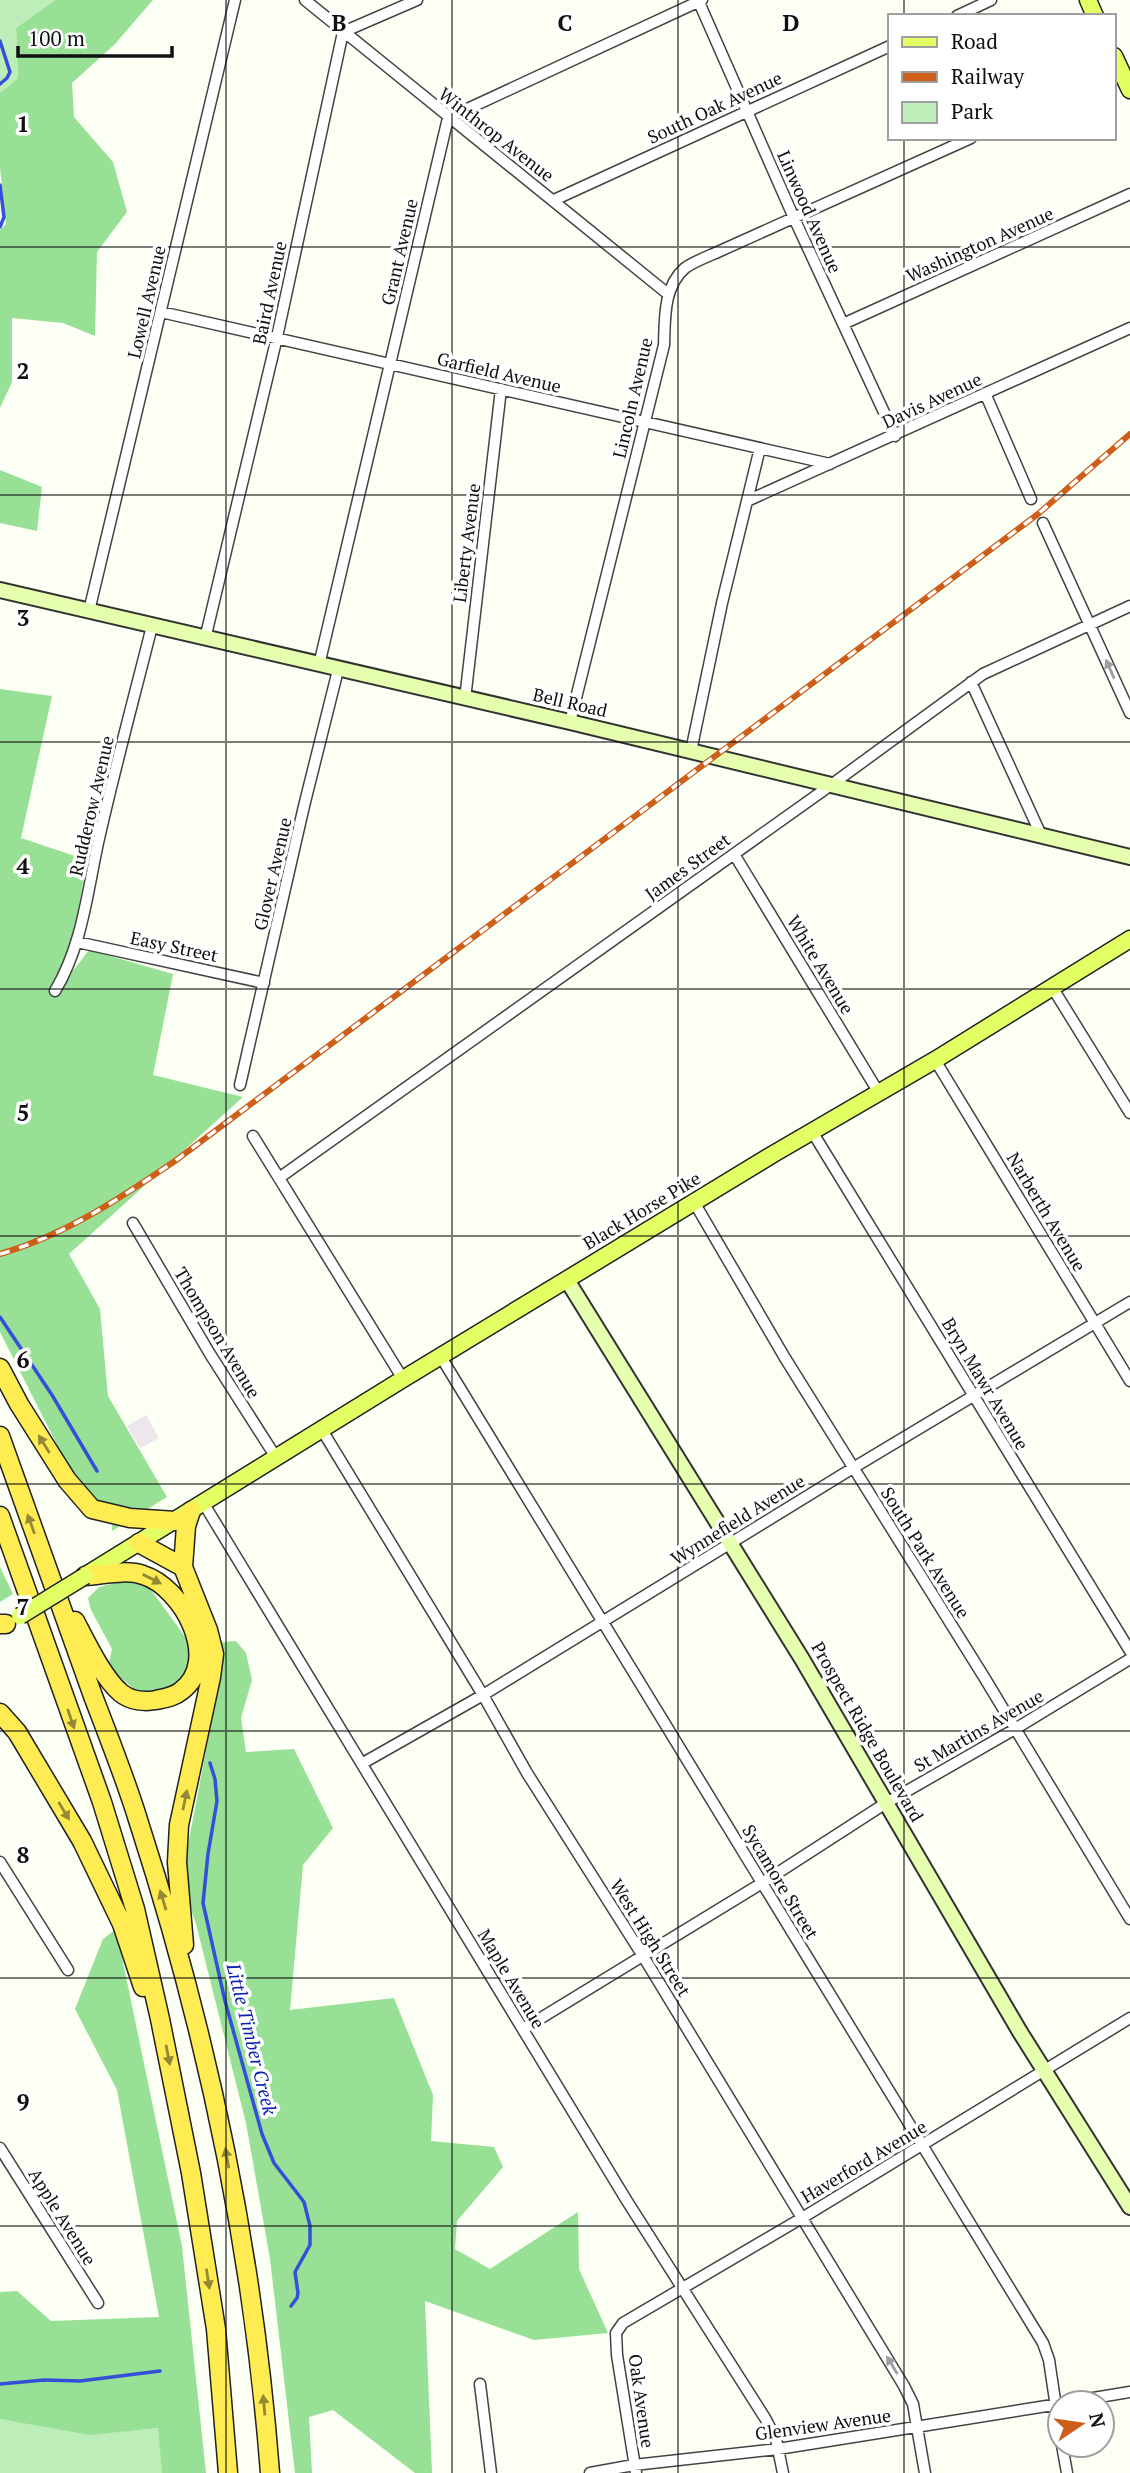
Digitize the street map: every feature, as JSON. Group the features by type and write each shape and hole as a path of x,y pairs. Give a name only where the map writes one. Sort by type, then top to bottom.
{"highway":[{"path":"0,1368 19,1405 67,1480 92,1509 130,1518 190,1512 186,1526 183,1567 208,1630 214,1654 179,1825 177,1862 188,1990"},
{"path":"0,1436 139,1820 188,1990 220,2119 239,2218 256,2327 270,2473"},
{"path":"0,1516 114,1839 135,1909 191,2173 216,2329 228,2473"},
{"path":"139,1543 183,1567"},
{"path":"0,1548 56,1675"},
{"path":"42,1553 78,1627 108,1678 121,1693 148,1701 172,1697 181,1692 193,1678 198,1654 196,1634 184,1608 163,1585 141,1574 85,1576"},
{"path":"0,1713 17,1732 82,1841 122,1924 142,1986 160,2019"}],"main road":[{"path":"1117,67 1130,90"},
{"name":"Black Horse Pike","path":"85,1576 403,1379 694,1202 935,1060 1130,939"},
{"path":"7,1623 85,1576"}],"street":[{"name":"Lowell Avenue","path":"89,611 235,0"},
{"name":"Winthrop Avenue","path":"304,0 668,294"},
{"path":"343,32 417,0"},
{"path":"448,118 700,0"},
{"name":"Linwood Avenue","path":"700,0 794,218 895,436"},
{"path":"961,14 991,0"},
{"name":"Baird Avenue","path":"205,639 277,337 343,32"},
{"name":"South Oak Avenue","path":"554,200 888,47"},
{"name":"Grant Avenue","path":"319,665 448,118"},
{"path":"668,294 678,276 687,267 967,140"},
{"name":"Washington Avenue","path":"843,324 1130,194"},
{"name":"Lincoln Avenue","path":"570,722 664,345 668,294"},
{"name":"Garfield Avenue","path":"161,312 830,464"},
{"name":"Davis Avenue","path":"747,501 1130,328"},
{"name":"Liberty Avenue","path":"465,699 501,390"},
{"path":"985,393 1031,499"},
{"path":"691,751 722,603 760,448"},
{"path":"1043,523 1130,713"},
{"name":"Bell Road","path":"0,590 570,722 1130,858"},
{"name":"James Street","path":"279,1178 831,785 971,682 1130,606"},
{"name":"Rudderow Avenue","path":"55,991 67,970 76,942 152,626"},
{"name":"Glover Avenue","path":"240,1085 338,670"},
{"path":"971,682 1042,837"},
{"name":"White Avenue","path":"734,854 879,1093"},
{"name":"Easy Street","path":"76,942 264,983"},
{"path":"1052,986 1130,1113"},
{"name":"Narberth Avenue","path":"935,1060 1130,1381"},
{"name":"Bryn Mawr Avenue","path":"813,1133 1130,1651"},
{"path":"253,1136 403,1379"},
{"name":"South Park Avenue","path":"694,1202 785,1358 1130,1919"},
{"name":"Thompson Avenue","path":"133,1223 210,1354 277,1458"},
{"name":"Prospect Ridge Boulevard","path":"567,1280 731,1543 1045,2070 1130,2207"},
{"name":"Wynnefield Avenue","path":"363,1763 483,1695 1130,1302"},
{"name":"Sycamore Street","path":"441,1357 1043,2343 1056,2389"},
{"name":"West High Street","path":"322,1430 483,1695 527,1773 643,1956 904,2386 913,2404 925,2473"},
{"name":"Maple Avenue","path":"190,1512 363,1763 682,2289 765,2418 778,2449 783,2473"},
{"name":"St Martins Avenue","path":"523,2029 762,1883 886,1803 1130,1659"},
{"path":"0,1862 68,1970"},
{"name":"Haverford Avenue","path":"616,2333 623,2323 802,2218 1130,2018"},
{"name":"Apple Avenue","path":"0,2148 98,2304"},
{"name":"Oak Avenue","path":"616,2333 635,2469"},
{"path":"480,2384 491,2473"},
{"name":"Glenview Avenue","path":"590,2473 778,2449 1046,2406"}],"shaded area":[{"path":"146,1415 159,1438 140,1448 127,1426"}],"green space":[{"path":"0,0 55,0 16,28 18,78 0,93"},
{"path":"55,0 153,0 115,44 72,83 74,117 113,162 127,212 97,252 95,336 63,323 12,318 12,382 0,408 0,230 6,224 0,168 0,93 18,78 16,28"},
{"path":"0,470 42,487 37,531 0,523"},
{"path":"0,689 52,696 21,838 87,860 66,980 89,950 173,974 153,1075 243,1097 69,1254 100,1309 108,1396 167,1497 112,1531 113,1514 81,1492 0,1332"},
{"path":"0,1567 13,1594 0,1602"},
{"path":"124,1581 149,1587 191,1645 236,1641 246,1653 252,1680 241,1718 246,1752 294,1749 333,1828 303,1865 290,2010 394,1998 433,2095 431,2141 494,2147 503,2167 457,2221 455,2249 490,2269 578,2212 579,2269 608,2333 534,2340 425,2301 432,2473 415,2473 333,2410 309,2417 312,2473 295,2473 270,2259 246,2123 196,1924 181,1881 214,1709 188,1668 173,1691 146,1699 108,1667 112,1649 91,1610 88,1598 99,1587"},
{"path":"115,1930 182,2246 206,2473 162,2473 158,2428 90,2435 0,2419 0,2292 17,2291 51,2321 159,2317 117,2090 75,2009 103,1939"},
{"path":"0,2419 94,2434 159,2428 162,2473 0,2473"}],"waterway":[{"name":"Little Timber Creek","path":"0,41 10,72 0,84"},
{"name":"Little Timber Creek","path":"0,185 4,217 0,227"},
{"name":"Little Timber Creek","path":"0,1317 52,1395 97,1471"},
{"name":"Little Timber Creek","path":"210,1763 217,1801 203,1903 225,2001 262,2134 274,2163 304,2202 310,2226 310,2245 295,2272 298,2293 291,2306"},
{"name":"Little Timber Creek","path":"0,2384 44,2380 80,2381 160,2371"}],"railway":[{"path":"0,1254 69,1226 175,1161 1038,514 1130,434"}]}
